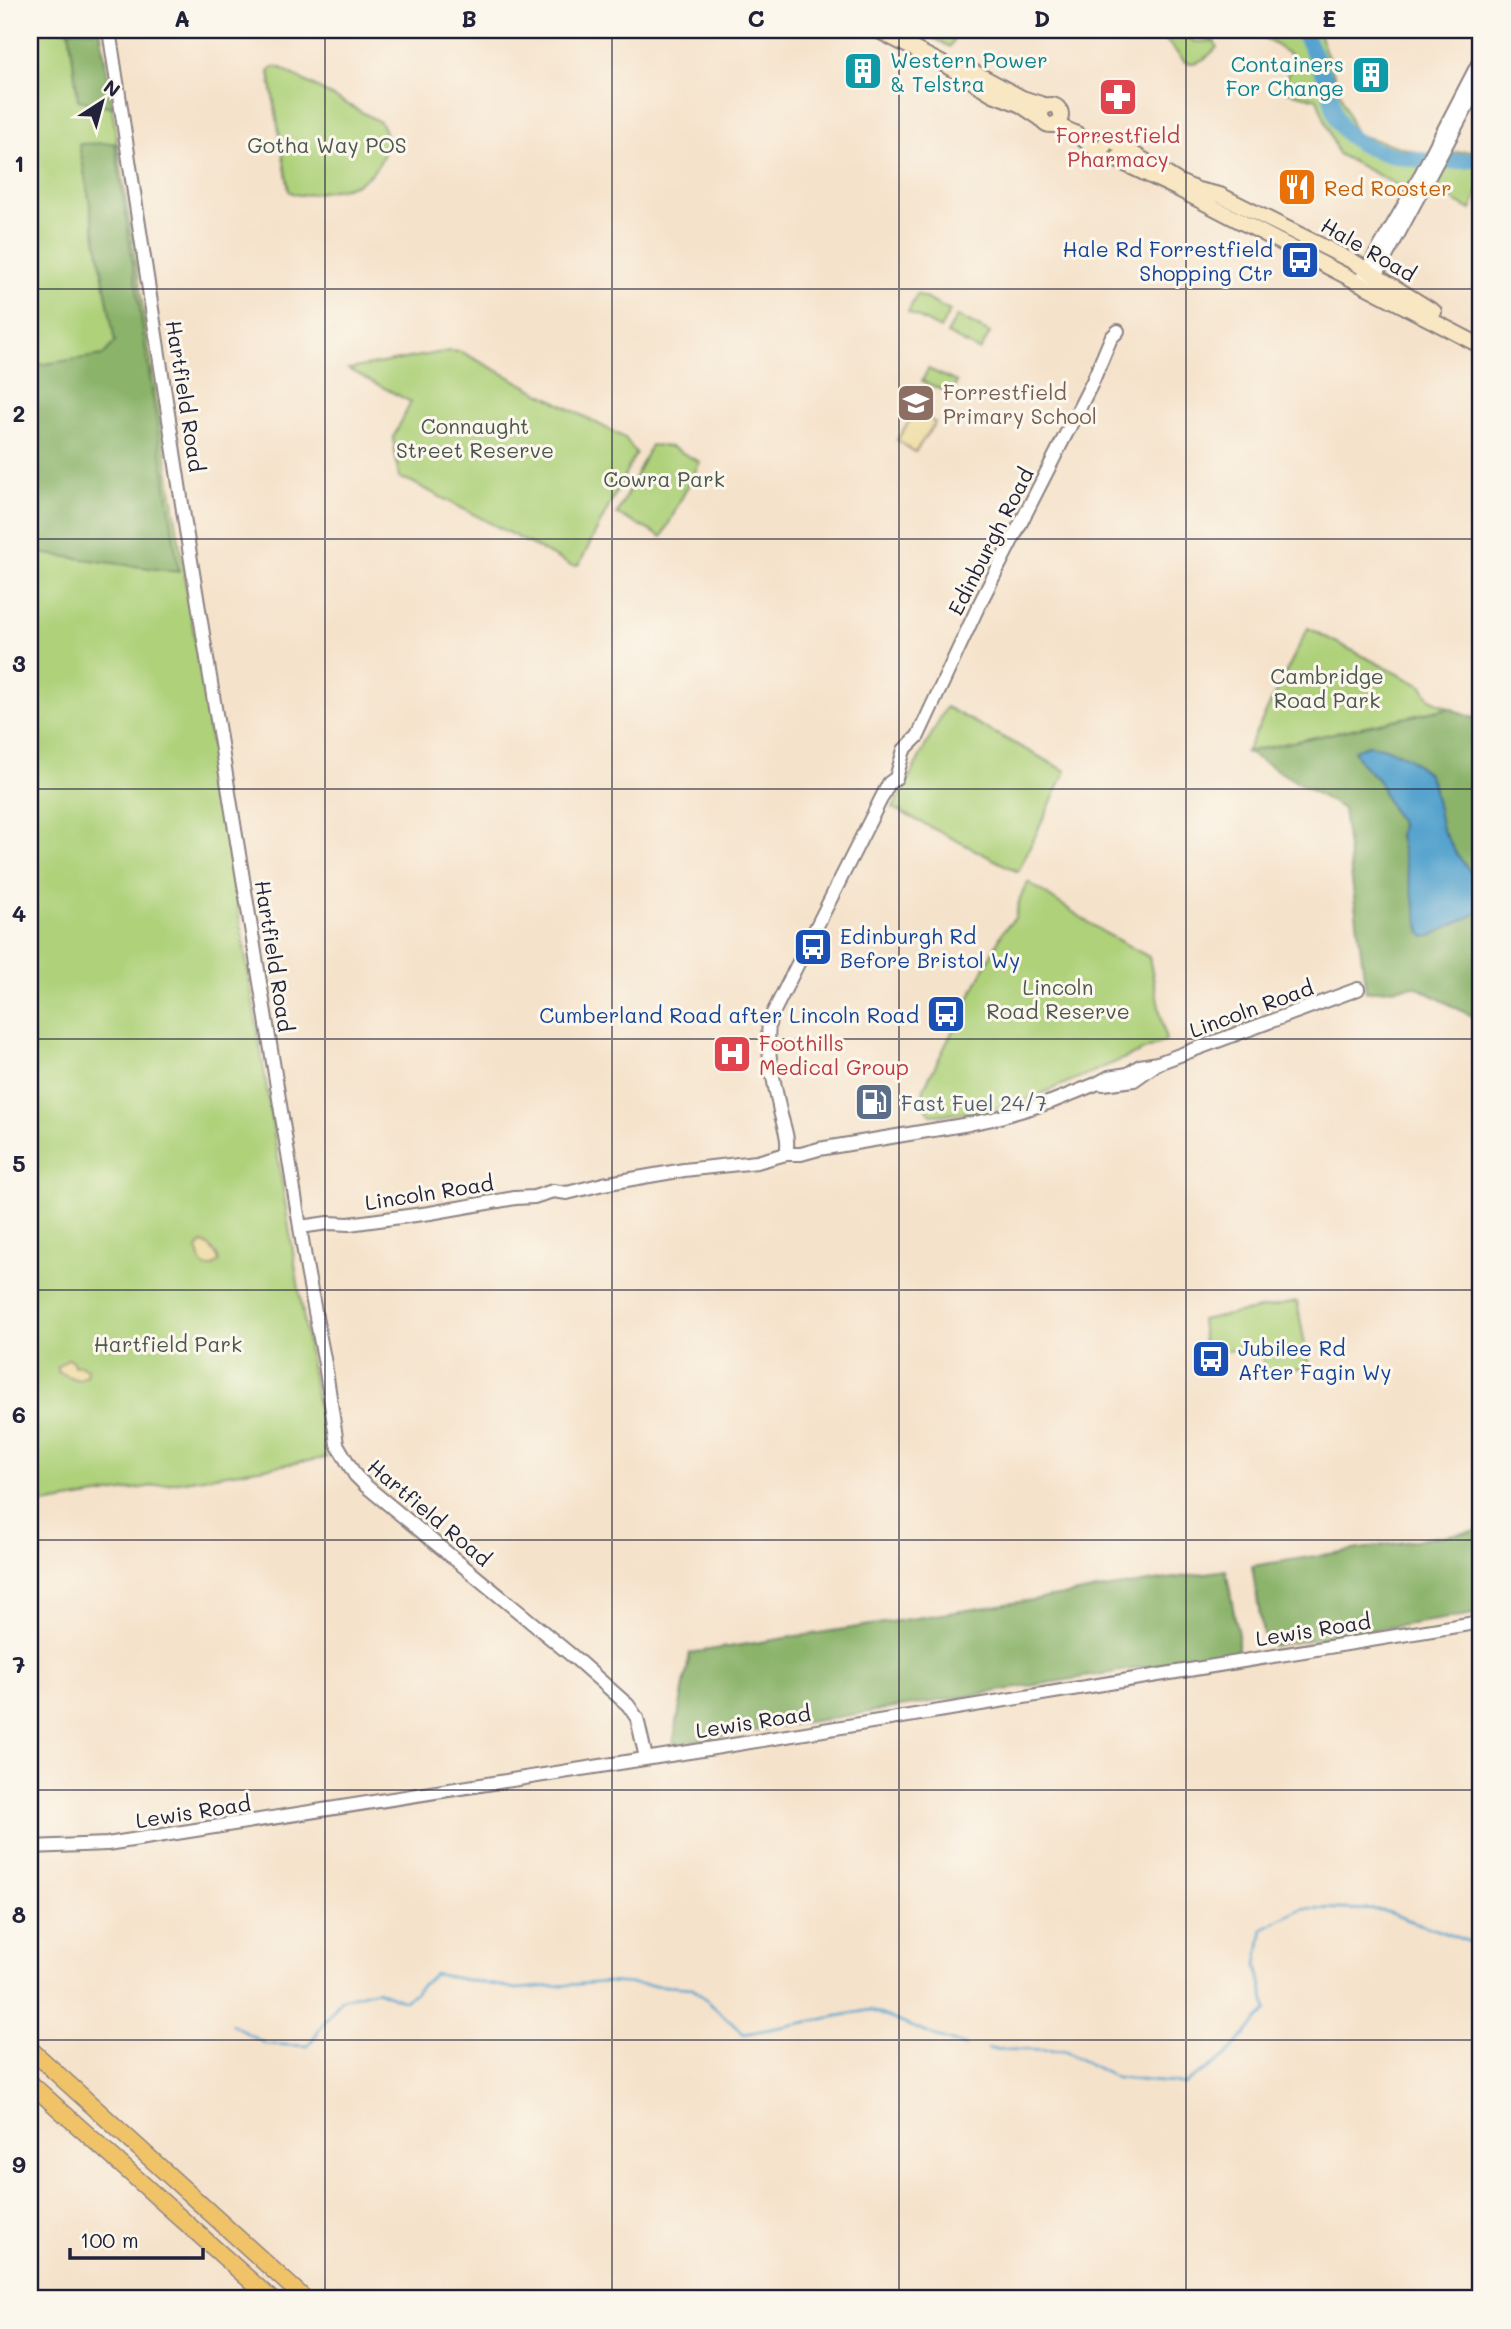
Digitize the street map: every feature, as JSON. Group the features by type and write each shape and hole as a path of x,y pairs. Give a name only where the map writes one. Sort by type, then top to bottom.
{"main road":[{"name":"Hale Road","path":"877,30 947,66 993,94 1071,122 1115,149 1180,182 1228,199 1481,346"},
{"name":"Hale Road","path":"890,30 1022,98 1077,134 1107,161 1115,149"},
{"name":"Hale Road","path":"1368,279 1481,337"},
{"path":"30,2049 305,2299"},
{"path":"30,2083 266,2295 276,2274"}],"street":[{"name":"Hartfield Road","path":"109,30 186,530 300,1233 337,1444 348,1465 366,1486 628,1705 637,1718 646,1758"},
{"path":"1368,279 1481,58"},
{"path":"1368,279 1439,161 1481,80"},
{"name":"Edinburgh Road","path":"785,1149 778,1128 780,1114 768,1038 770,1019 889,783 896,778 904,750 918,736 924,718 978,607 1092,383"},
{"name":"Lincoln Road","path":"300,1233 534,1197 552,1191 567,1193 603,1184 739,1163 785,1149 819,1149 993,1119 1051,1102 1116,1075 1128,1074 1140,1066 1158,1063 1358,989"},
{"name":"Lewis Road","path":"30,1847 107,1844 1481,1622"}],"green space":[{"name":"Hartfield Park","path":"30,30 100,30 326,1458 30,1506"},
{"path":"69,30 100,30 113,107 78,100"},
{"path":"918,30 959,30 950,47"},
{"path":"1050,30 1094,30 1082,45"},
{"path":"1157,30 1181,30 1194,42 1214,41 1217,47 1199,61 1185,62"},
{"path":"1252,30 1318,30 1355,134 1427,155 1481,150 1481,185 1471,210 1426,185 1406,190 1338,154 1317,99 1285,91 1291,55"},
{"name":"Gotha Way POS","path":"274,67 281,68 380,122 386,139 385,148 379,164 367,178 336,190 304,195 289,191 269,72"},
{"path":"115,143 179,572 30,552 30,484 40,478 30,474 30,427 34,424 30,413 30,366 103,355 115,342 79,144"},
{"path":"917,294 950,311 940,329 908,312"},
{"path":"957,316 990,333 980,351 947,334"},
{"name":"Connaught Street Reserve","path":"449,351 462,352 625,438 636,453 580,563 576,566 410,481 399,478 393,438 411,402 348,369"},
{"path":"928,369 957,382 951,394 922,381"},
{"name":"Cowra Park","path":"651,445 671,447 700,462 662,537 617,514"},
{"name":"Cambridge Road Park","path":"1308,628 1422,686 1430,699 1449,708 1246,752"},
{"path":"946,707 1066,771 1018,872 893,808"},
{"path":"1449,708 1473,718 1481,717 1481,1021 1415,986 1366,992 1343,809 1246,752"},
{"name":"Lincoln Road Reserve","path":"1028,882 1103,932 1149,957 1166,1041 1026,1100 985,1112 931,1115 922,1101 924,1088 1003,931 1015,918"},
{"path":"1297,1302 1309,1367 1266,1375 1260,1345 1205,1355 1201,1320"},
{"path":"1481,1530 1481,1613 1272,1646 1263,1634 1252,1566"},
{"path":"1226,1570 1238,1635 1238,1652 673,1744 690,1653"}],"sand":[{"path":"917,410 935,423 915,452 897,440"},
{"path":"202,1243 215,1253 218,1259 219,1262 212,1267 205,1267 201,1262 197,1248"},
{"path":"69,1358 74,1366 80,1365 87,1369 86,1376 78,1380 57,1372 57,1367"}],"water":[{"path":"1368,745 1383,747 1408,757 1427,773 1433,785 1442,829 1456,853 1481,885 1481,911 1431,936 1425,937 1421,933 1399,836 1401,825 1379,781 1360,762 1354,750"}],"waterway":[{"path":"1302,30 1318,62"},
{"path":"1320,68 1343,129 1369,148 1428,161 1481,159"},
{"path":"988,2049 1064,2051 1116,2078 1184,2084 1225,2057 1267,2010 1257,1964 1263,1928 1303,1908 1381,1910 1481,1946"},
{"path":"232,2024 265,2044 308,2046 341,1999 377,1990 405,2001 434,1974 517,1989 606,1982 693,1988 744,2034 870,2010 965,2046"}],"place":[{"name":"Western Power & Telstra","path":"863,71"},
{"name":"Containers For Change","path":"1371,75"},
{"name":"Forrestfield Pharmacy","path":"1118,97"},
{"name":"Red Rooster","path":"1297,187"},
{"name":"Hale Rd Forrestfield Shopping Ctr","path":"1300,260"},
{"name":"Forrestfield Primary School","path":"916,403"},
{"name":"Edinburgh Rd Before Bristol Wy","path":"813,947"},
{"name":"Cumberland Road after Lincoln Road","path":"946,1014"},
{"name":"Foothills Medical Group","path":"732,1054"},
{"name":"Fast Fuel 24/7","path":"874,1102"},
{"name":"Jubilee Rd After Fagin Wy","path":"1211,1359"}]}
